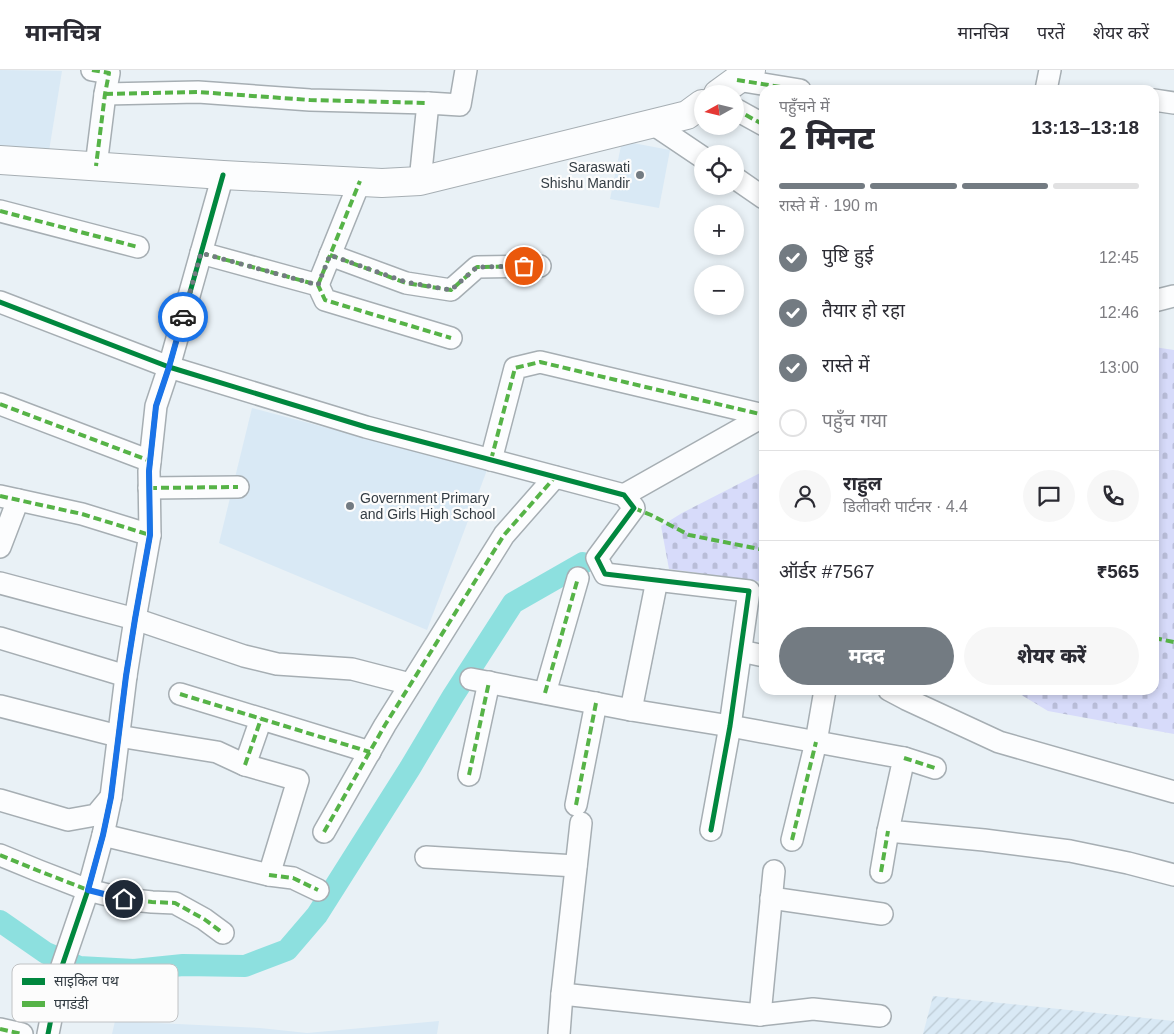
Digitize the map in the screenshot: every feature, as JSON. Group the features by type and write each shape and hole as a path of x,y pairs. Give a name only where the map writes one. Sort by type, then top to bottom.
{"street":[{"path":"92,70 109,73 96,166"},
{"path":"105,94 198,92 310,100 460,105 466,70"},
{"path":"1047,85 1050,70"},
{"path":"735,81 764,85"},
{"path":"1159,101 1174,103"},
{"path":"420,181 428,103"},
{"path":"0,160 360,182 420,181 653,124 686,115 694,110"},
{"path":"744,114 759,122"},
{"path":"653,124 694,152"},
{"path":"63,964 88,890 111,797 126,676 150,535 150,462 156,406 169,367 223,175"},
{"path":"360,182 318,285 325,300 451,338"},
{"path":"744,184 759,195"},
{"path":"0,211 138,247"},
{"path":"201,253 318,285"},
{"path":"330,255 406,282 451,290 477,267 540,266"},
{"path":"1159,300 1174,296"},
{"path":"1,306 169,367 366,427 624,495 634,508 597,558 605,574 749,591 730,726 711,830"},
{"path":"491,460 515,368 540,362 759,415"},
{"path":"0,404 150,462"},
{"path":"624,495 759,419"},
{"path":"324,832 410,684 504,535 555,477"},
{"path":"149,488 238,486"},
{"path":"0,547 9,498 82,514 150,535"},
{"path":"545,694 578,578"},
{"path":"631,710 657,580"},
{"path":"0,583 135,619 244,656 277,664 352,669 410,684"},
{"path":"0,638 126,676"},
{"path":"741,651 759,655"},
{"path":"469,775 480,681 596,704 904,758 935,768"},
{"path":"180,694 370,752"},
{"path":"792,840 816,742 824,695"},
{"path":"898,695 999,742 1174,792"},
{"path":"559,1034 576,866 579,814 596,704"},
{"path":"0,706 118,736 217,752 245,765 298,780 269,875"},
{"path":"245,765 261,718"},
{"path":"881,872 904,758"},
{"path":"0,800 68,820 96,815 111,797"},
{"path":"888,831 984,840 1070,851 1174,875"},
{"path":"103,835 269,875 293,878 318,890"},
{"path":"0,855 88,890 124,899 174,903 204,919 222,933"},
{"path":"426,857 576,866"},
{"path":"760,1015 774,871"},
{"path":"772,898 882,914"},
{"path":"562,994 760,1015 813,1009 880,1016"},
{"path":"0,1030 22,1034"}],"shaded area":[{"path":"0,70 62,71 49,151 0,147"},
{"name":"Saraswati Shishu Mandir","path":"622,141 670,150 659,208 610,199"},
{"name":"Government Primary and Girls High School","path":"252,408 487,470 427,630 219,543"},
{"path":"933,996 1174,1021 1174,1034 923,1034"},
{"path":"439,1021 437,1034 112,1034 115,1022 260,1028 307,1033"}],"green space":[{"path":"1159,348 1174,350 1174,734 1048,711 1021,695 1159,695"},
{"path":"759,474 759,581 669,569 661,526 682,513"}],"waterway":[{"path":"178,966 245,966 287,950 317,915 513,603 583,563"},
{"path":"0,921 46,953 72,964"}],"marked path":[{"path":"92,70 109,73 96,166"},
{"path":"737,80 768,85"},
{"path":"105,94 198,92 310,100 428,103"},
{"path":"744,114 759,122"},
{"path":"318,285 360,181"},
{"path":"0,211 138,247"},
{"path":"201,253 318,285 325,300 451,338"},
{"path":"330,255 406,283 451,290 477,267 540,266"},
{"path":"491,460 515,368 540,362 759,414"},
{"path":"0,404 150,461"},
{"path":"324,832 385,725 504,535 555,477"},
{"path":"149,488 238,487"},
{"path":"0,496 82,514 150,535"},
{"path":"634,508 689,535 759,549"},
{"path":"545,693 578,578"},
{"path":"1159,639 1174,642"},
{"path":"469,775 489,682"},
{"path":"180,694 370,752"},
{"path":"576,805 596,703"},
{"path":"245,765 261,719"},
{"path":"792,840 816,742"},
{"path":"904,758 935,768"},
{"path":"881,872 888,831"},
{"path":"0,855 88,890 124,899 175,903 204,919 223,933"},
{"path":"269,875 293,878 318,890"},
{"path":"0,1029 22,1034"}],"cycle path":[{"path":"63,964 88,890 111,797 126,676 150,535 149,471 156,406 169,367 223,175"},
{"path":"0,302 169,367 366,427 624,495 634,508 597,558 605,574 749,591 730,726 711,830"},
{"path":"48,1034 50,1022"}],"way so far":[{"path":"183,317 201,253 318,285 330,255 406,282 451,290 477,267 524,266"}],"place":[{"name":"Saraswati Shishu Mandir","path":"640,175"},
{"name":"Government Primary and Girls High School","path":"350,506"}],"route":[{"path":"124,899 88,890 111,797 126,676 150,535 149,471 156,406 183,317"}]}
